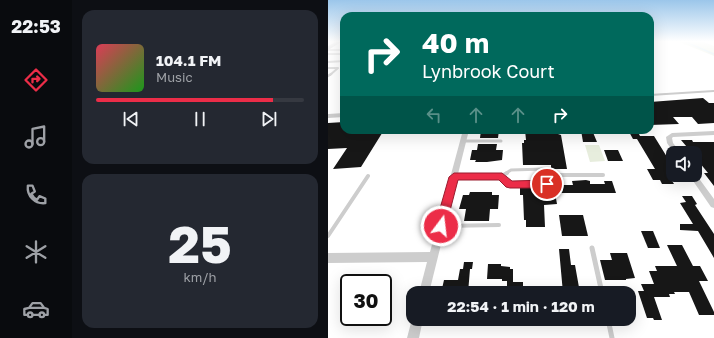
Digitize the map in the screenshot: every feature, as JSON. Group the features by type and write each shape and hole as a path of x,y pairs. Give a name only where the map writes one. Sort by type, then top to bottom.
{"street":[{"path":"654,95 714,91"},
{"path":"328,116 340,115"},
{"path":"674,146 669,139 672,135 714,133"},
{"path":"426,286 465,134"},
{"path":"454,177 502,176"},
{"path":"698,182 714,205"},
{"path":"328,258 432,257"},
{"path":"413,338 416,326"}],"lane":[{"path":"328,62 340,61"},
{"path":"328,68 336,68 328,75"},
{"path":"463,141 501,142"},
{"path":"544,169 511,170 502,176 510,184 547,184"},
{"path":"556,175 603,174"},
{"path":"328,236 368,176"},
{"path":"441,226 498,225"},
{"path":"592,248 600,286"},
{"path":"609,326 612,338"}],"green space":[{"path":"585,145 599,145 605,161 590,162"}],"building":[{"path":"703,98 709,103 714,103 714,123 698,124 692,117 673,117 679,124 654,125 654,102"},
{"path":"340,122 340,134 382,134 361,167 333,169 347,148 328,149 328,123"},
{"path":"480,134 498,134 498,138 480,138"},
{"path":"525,134 561,135 567,169 551,169 551,165 523,165 522,143 526,140"},
{"path":"582,134 594,134 597,142 583,142"},
{"path":"630,134 654,136 666,155 666,182 673,182 674,184 662,184 660,180 653,180 647,169 655,169 637,139 633,139"},
{"path":"681,140 692,140 693,142 714,142 714,186 704,173 708,173 702,166 702,146 686,146"},
{"path":"478,144 497,144 496,150 503,150 502,160 475,162 476,160 470,160 472,150 477,150"},
{"path":"604,150 618,150 623,161 608,161"},
{"path":"550,181 557,181 558,185 573,185 572,181 590,181 590,184 605,184 604,181 612,181 616,193 555,193 557,204 544,205 545,227 526,227 526,220 524,220 523,195 520,195 520,188 551,188"},
{"path":"470,192 492,192 492,195 499,195 498,209 490,209 489,221 464,221 466,209 459,209 463,195 469,195"},
{"path":"682,196 692,196 697,204 695,205 714,234 714,258 698,231 680,230 680,224 693,224 680,203 686,202"},
{"path":"559,215 583,215 588,236 562,236"},
{"path":"641,231 653,231 660,248 648,248"},
{"path":"667,245 682,245 693,266 700,266 708,281 699,281 714,312 714,315 699,315 689,292 674,292 675,294 669,294 670,297 654,297 662,320 647,318 638,291 644,291 641,284 654,284 649,271 657,271 655,266 677,266"},
{"path":"559,249 569,249 571,265 575,265 579,286 562,286"},
{"path":"610,253 627,253 635,278 626,280 605,280 600,260 612,260"},
{"path":"464,262 473,262 472,269 470,269 469,286 443,286 444,280 458,280 460,269 463,269"},
{"path":"488,264 501,264 501,266 510,267 510,269 513,269 513,282 523,282 523,286 507,286 507,281 502,281 502,279 487,279"}],"route":[{"path":"441,226 454,177 502,176 510,184 547,184"}]}
